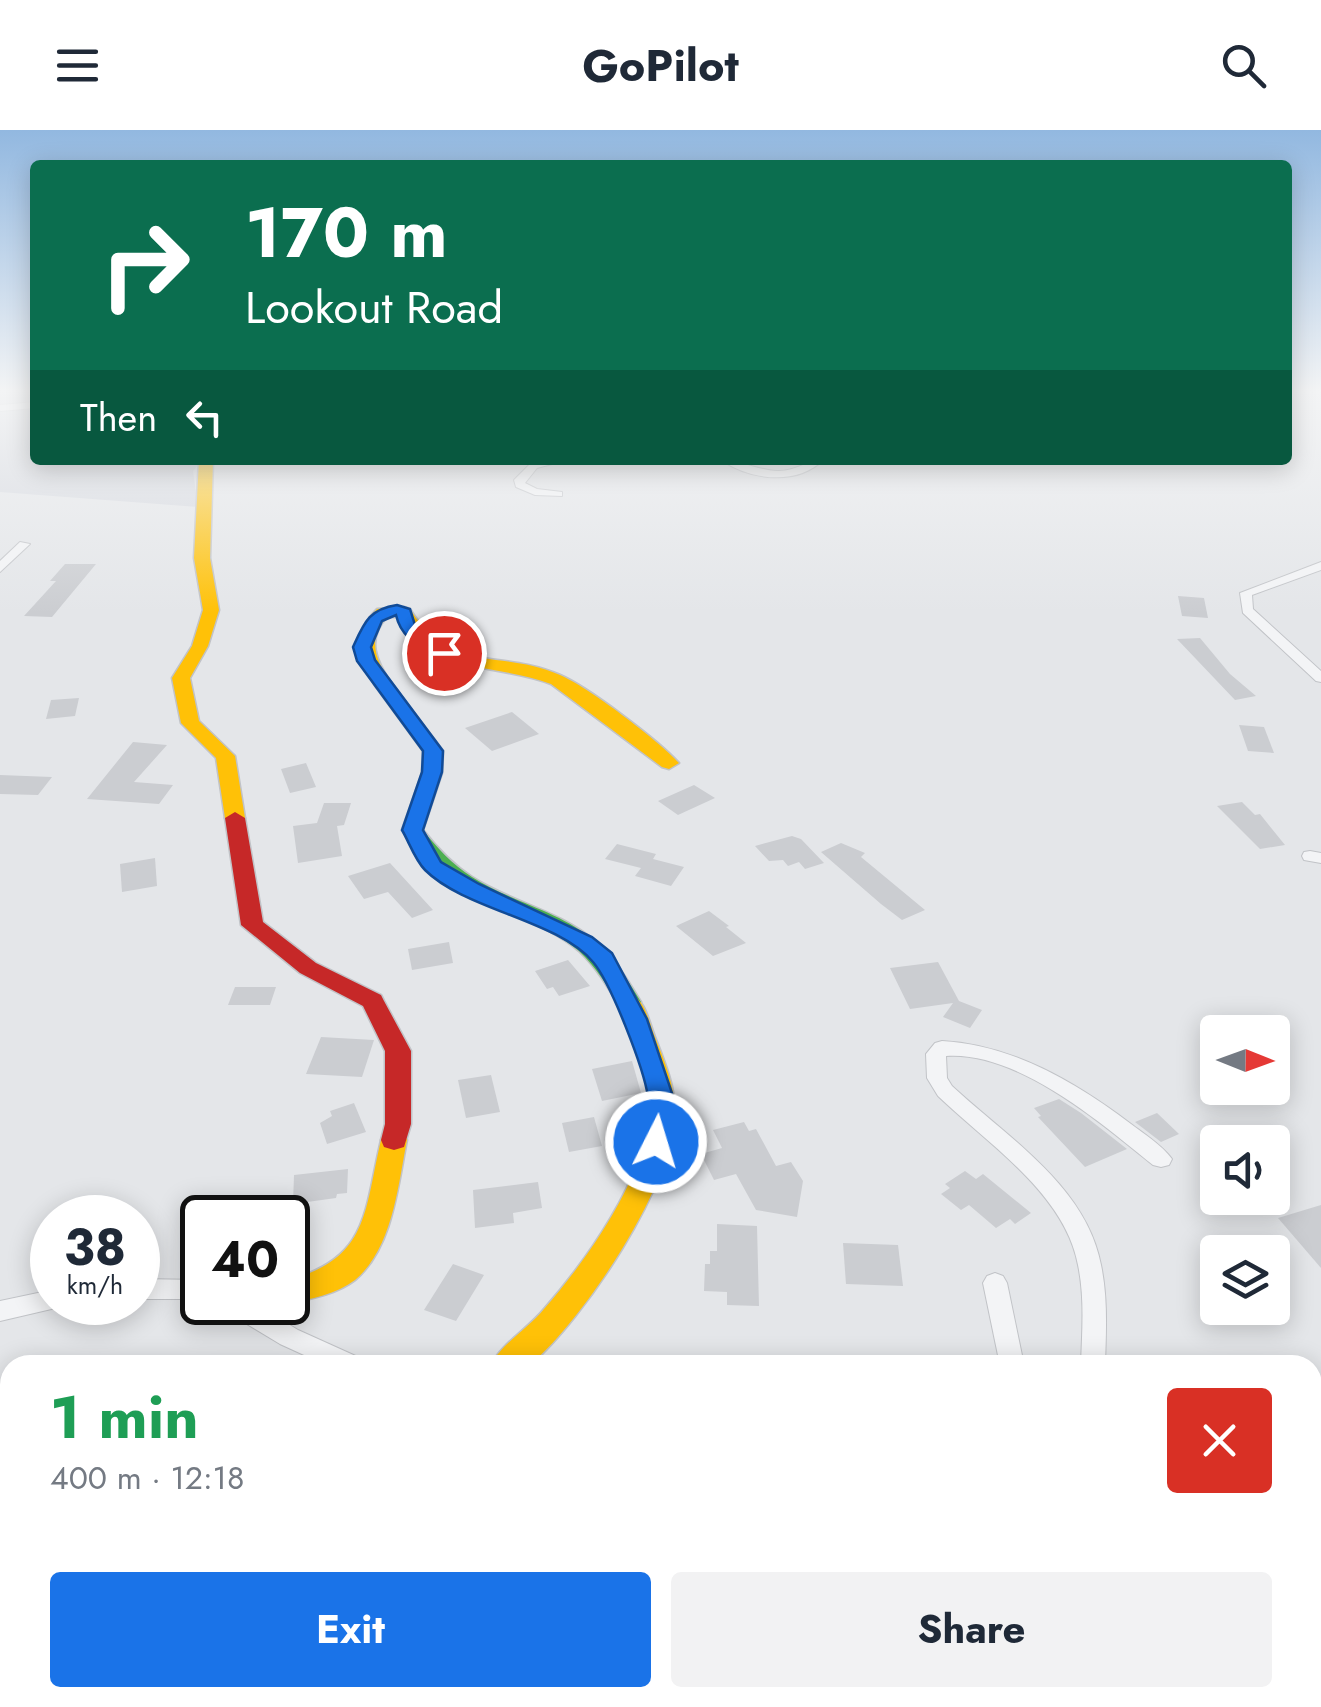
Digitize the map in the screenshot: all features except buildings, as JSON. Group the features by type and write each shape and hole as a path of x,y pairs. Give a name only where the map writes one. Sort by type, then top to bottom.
{"street":[{"path":"206,466 202,558 212,610 200,646 181,678 190,723 225,756 252,925 308,968 372,1002 398,1051 398,1124 374,1226 348,1269 310,1286"},
{"path":"536,466 519,480 520,484 535,492 558,494"},
{"path":"737,466 777,473 812,466"},
{"path":"0,568 24,544"},
{"path":"1321,566 1246,593 1247,610 1321,678"},
{"path":"525,1355 548,1328 636,1196 656,1142 661,1099 634,1019 604,959 584,942 472,889 433,866 420,848 412,830 432,772 433,751 366,661 362,647 368,630 383,612 397,610 404,612 407,627 417,637 444,653 557,679 669,764"},
{"path":"1092,1355 1094,1295 1084,1232 1055,1189 945,1091 937,1078 936,1054 942,1048 969,1048 1014,1065 1104,1115 1160,1159"},
{"path":"995,1283 1010,1355"},
{"path":"0,1311 30,1305"},
{"path":"268,1325 328,1355"}],"shaded area":[{"path":"0,466 197,466 193,471 198,507 0,492"}],"traffic: fast":[{"path":"383,684 433,751 432,773 412,830 436,860 464,882 584,943 609,968 629,1002"}],"traffic: slow":[{"path":"206,466 202,558 211,610 200,646 181,678 190,723 225,756 235,818"},
{"path":"383,684 371,665 366,638 383,612 404,612 415,633 430,646 470,661 537,672 557,680 669,763"},
{"path":"519,1355 554,1320 605,1250 645,1175 658,1141 662,1113 658,1085 629,1002"},
{"path":"310,1286 333,1278 357,1259 378,1210 394,1140"}],"traffic: jam":[{"path":"235,818 252,925 308,968 372,1001 398,1051 398,1124 394,1140"}],"route":[{"path":"444,653 417,637 407,627 404,612 397,610 375,618 362,647 366,661 433,751 432,772 412,830 433,866 472,889 584,942 604,959 634,1019 661,1099 656,1142"}]}
